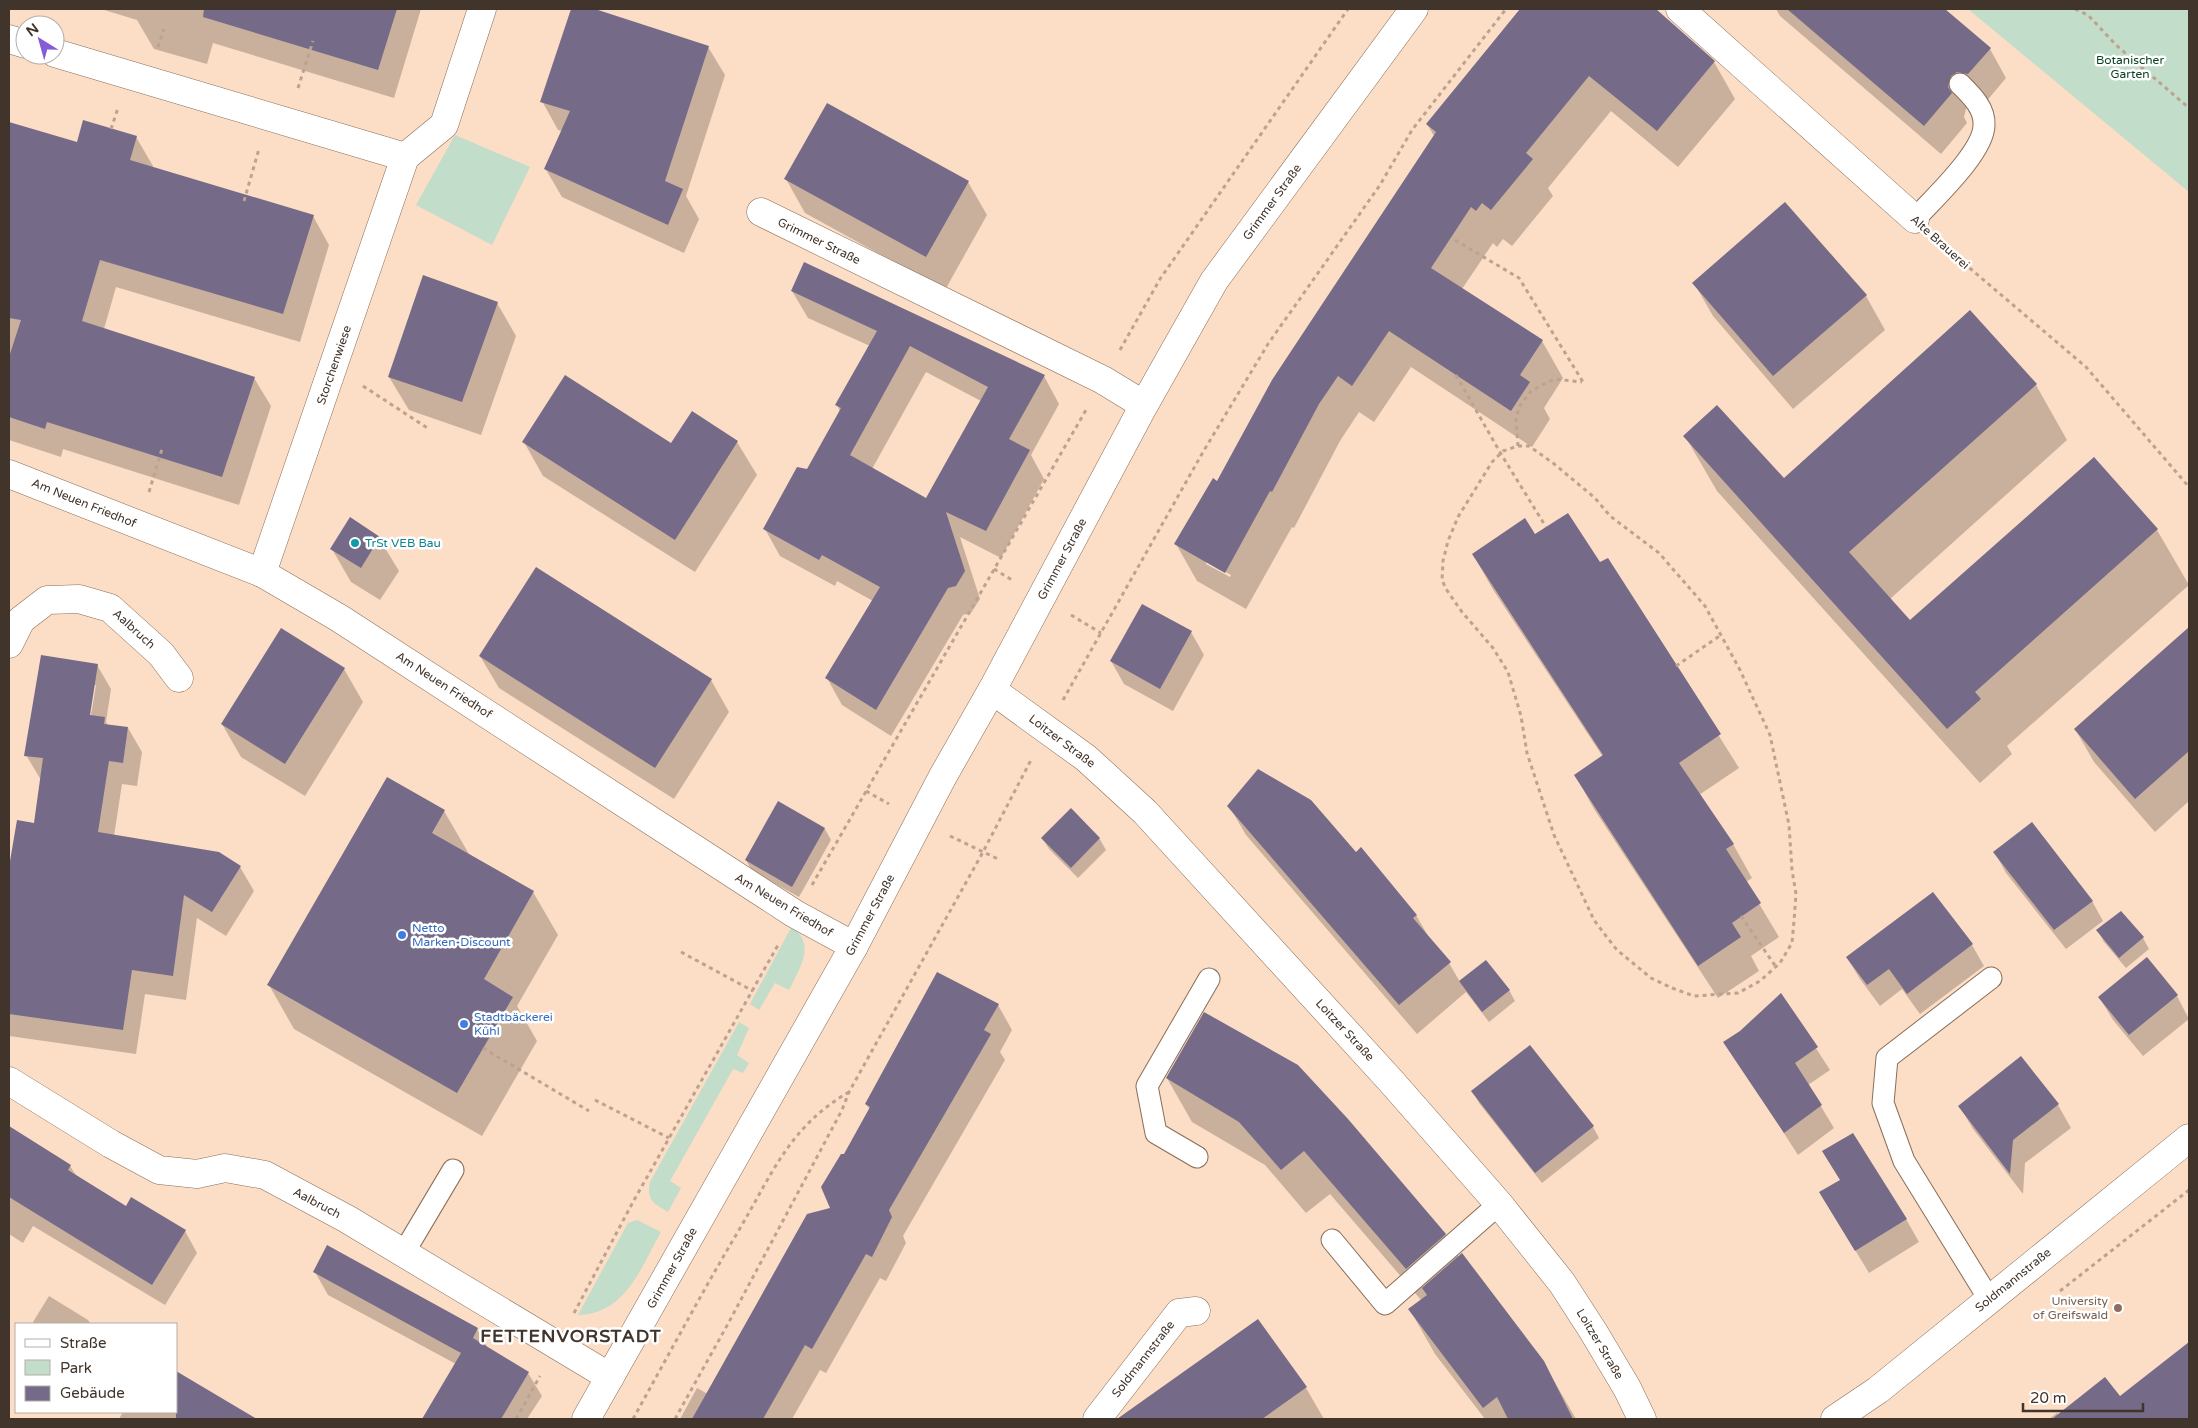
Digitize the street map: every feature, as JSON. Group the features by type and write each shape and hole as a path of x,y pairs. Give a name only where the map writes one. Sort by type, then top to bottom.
{"street":[{"path":"65,56 405,156 444,125 482,9"},
{"name":"Grimmer Straße","path":"586,1419 854,946 943,776 992,690 1144,405 1214,281 1414,9"},
{"name":"Alte Brauerei","path":"1680,9 1914,219"},
{"name":"Storchenwiese","path":"262,573 405,156"},
{"name":"Grimmer Straße","path":"761,212 1103,380 1144,405"},
{"name":"Am Neuen Friedhof","path":"9,474 262,573 339,618 795,914 854,946"},
{"name":"Aalbruch","path":"9,644 22,620 46,600 79,598 110,608 161,654 178,678"},
{"name":"Loitzer Straße","path":"992,690 1048,728 1086,758 1145,812 1390,1080 1499,1204 1567,1291 1627,1388 1642,1419"},
{"name":"Aalbruch","path":"9,1081 111,1144 159,1170 197,1174 225,1168 265,1175 347,1219 610,1377"},
{"name":"Soldmannstraße","path":"1834,1419 1878,1390 2189,1138"},
{"name":"Soldmannstraße","path":"1097,1419 1179,1313 1196,1311"}],"lane":[{"path":"1914,219 1965,163 1982,140 1985,124 1977,102 1960,84"},
{"path":"1989,1299 1904,1161 1883,1103 1888,1058 1991,978"},
{"path":"1197,1157 1156,1133 1147,1086 1209,979"},
{"path":"403,1254 454,1170"},
{"path":"1332,1240 1385,1304 1499,1204"}],"path":[{"path":"675,1419 842,1110 849,1092 983,852 1048,728 1203,452 1268,344 1380,184 1412,130 1506,9"},
{"path":"2075,9 2088,15 2116,46 2189,108"},
{"path":"244,201 313,41"},
{"name":"Alte Brauerei","path":"1914,219 1945,248 2086,367 2189,487"},
{"path":"1455,240 1519,278 1583,382 1554,379 1531,391 1519,407 1516,420 1518,446"},
{"path":"333,366 429,429"},
{"path":"1456,375 1501,454 1546,527"},
{"path":"1518,446 1529,446 1553,463 1595,498 1610,516 1659,553 1705,606 1770,735 1789,825 1792,870 1796,894 1792,943 1776,967 1760,981 1738,993 1694,996 1651,978 1617,950 1594,920 1554,835 1527,753 1521,716 1508,672 1493,648 1462,612 1442,580 1443,561 1452,531 1481,479 1492,462 1501,454 1518,446"},
{"path":"140,525 162,449"},
{"path":"1676,666 1721,635"},
{"path":"829,855 866,791"},
{"path":"983,852 998,859"},
{"path":"516,1419 669,1138 795,914"},
{"path":"1741,916 1776,967"},
{"path":"682,952 752,991"},
{"path":"483,1048 589,1111"},
{"path":"633,1419 778,1160 812,1118 829,1103 849,1092"},
{"path":"595,1100 669,1138"}],"green space":[{"name":"Botanischer Garten","path":"1968,9 2189,9 2189,192"},
{"path":"455,135 530,167 492,245 416,205"},
{"path":"792,926 799,933 803,941 804,957 801,965 789,990 775,983 759,1010 750,1004"},
{"path":"739,1022 749,1028 737,1055 749,1063 743,1073 733,1069 670,1181 681,1188 668,1212 650,1197 650,1182"},
{"path":"637,1220 661,1232 639,1273 620,1298 608,1307 595,1313 578,1315 628,1223"}],"building":[{"path":"204,9 397,9 378,70 203,17"},
{"path":"571,9 595,9 709,46 665,181 683,189 668,225 544,169 570,111 540,102"},
{"path":"1520,9 1656,9 1715,61 1657,131 1589,76 1526,153 1533,159 1491,210 1482,203 1476,211 1471,207 1431,268 1543,340 1520,375 1530,382 1511,411 1389,331 1352,386 1338,376 1319,404 1272,492 1270,491 1225,573 1174,544 1213,478 1217,481 1272,380 1436,132 1426,124"},
{"path":"1787,9 1945,9 1991,48 1968,74 1957,72 1951,76 1948,87 1952,93 1924,126"},
{"path":"827,103 969,181 926,257 784,179"},
{"path":"83,120 137,136 130,160 314,215 283,314 100,260 82,321 255,377 222,477 47,422 45,429 9,417 9,357 21,320 9,318 9,122 77,142"},
{"path":"1785,202 1867,295 1773,376 1692,283"},
{"path":"804,262 1045,375 1009,439 1030,450 986,531 946,512 965,571 956,586 948,588 876,710 825,678 880,587 822,555 819,560 763,529 797,467 807,469 841,408 835,405 877,331 791,291","holes":["910,346 988,387 926,498 850,455"]},
{"path":"423,275 498,302 462,402 388,377"},
{"path":"1970,310 2037,384 1849,552 1910,620 2094,457 2158,529 1975,692 1981,699 1947,729 1683,436 1717,405 1784,478"},
{"path":"565,375 671,443 692,411 738,441 675,540 522,442"},
{"path":"1568,513 1600,562 1608,558 1721,734 1679,763 1734,844 1726,849 1761,903 1732,923 1741,937 1698,966 1574,775 1603,755 1472,554 1525,518 1535,534"},
{"name":"TrSt VEB Bau","path":"350,517 380,537 361,568 330,549"},
{"path":"536,567 712,679 655,768 479,656"},
{"path":"1142,604 1192,631 1160,689 1110,661"},
{"path":"2189,627 2189,751 2135,799 2074,729"},
{"path":"281,628 345,668 285,764 221,724"},
{"path":"41,655 98,664 90,715 105,717 104,724 128,727 123,763 109,761 98,832 219,852 241,866 212,912 184,895 173,976 132,970 123,1030 9,1014 9,867 17,820 34,823 43,758 24,756"},
{"path":"1258,769 1311,800 1356,852 1361,847 1417,915 1413,918 1451,962 1399,1005 1227,806"},
{"name":"Netto Marken-Discount","path":"387,777 445,810 432,833 534,891 484,979 513,997 457,1093 267,985"},
{"path":"778,801 825,828 792,887 745,860"},
{"path":"1071,808 1100,838 1071,868 1041,838"},
{"path":"2032,822 2093,901 2054,930 1993,852"},
{"path":"1933,892 1973,944 1907,994 1889,969 1867,985 1846,957"},
{"path":"2121,911 2144,937 2119,958 2096,930"},
{"path":"2147,957 2178,995 2129,1035 2098,997"},
{"path":"1486,960 1510,990 1482,1012 1459,981"},
{"path":"937,972 999,1004 984,1030 991,1034 889,1210 892,1217 872,1257 866,1254 812,1349 805,1345 763,1419 692,1419 807,1214 830,1208 821,1187 841,1154 844,1154 870,1107 865,1104"},
{"path":"1781,993 1818,1047 1795,1063 1822,1105 1784,1133 1723,1042 1740,1031"},
{"path":"1204,1012 1298,1065 1348,1119 1446,1234 1406,1269 1304,1151 1281,1170 1239,1122 1166,1078"},
{"path":"1530,1045 1594,1126 1535,1173 1471,1091"},
{"path":"2021,1056 2059,1104 2013,1140 2010,1174 1958,1106"},
{"path":"9,1126 71,1165 68,1170 126,1206 131,1197 186,1230 152,1285 9,1197"},
{"path":"1853,1133 1907,1219 1855,1251 1819,1192 1840,1180 1822,1151"},
{"path":"327,1245 478,1328 473,1338 529,1372 501,1419 422,1419 461,1353 313,1272"},
{"path":"1462,1253 1544,1361 1573,1419 1508,1419 1497,1397 1483,1408 1408,1309 1427,1295 1422,1288"},
{"path":"1258,1319 1307,1387 1262,1419 1117,1419"},
{"path":"2189,1342 2189,1419 2052,1419 2105,1377 2120,1396"},
{"path":"178,1372 257,1419 176,1419 176,1413 178,1413"}],"place":[{"name":"TrSt VEB Bau","path":"355,543"},
{"name":"Netto Marken-Discount","path":"402,935"},
{"name":"Stadtbäckerei Kühl","path":"464,1024"},
{"name":"University of Greifswald","path":"2118,1308"}],"district":[{"name":"FETTENVORSTADT","path":"571,1336"}]}
